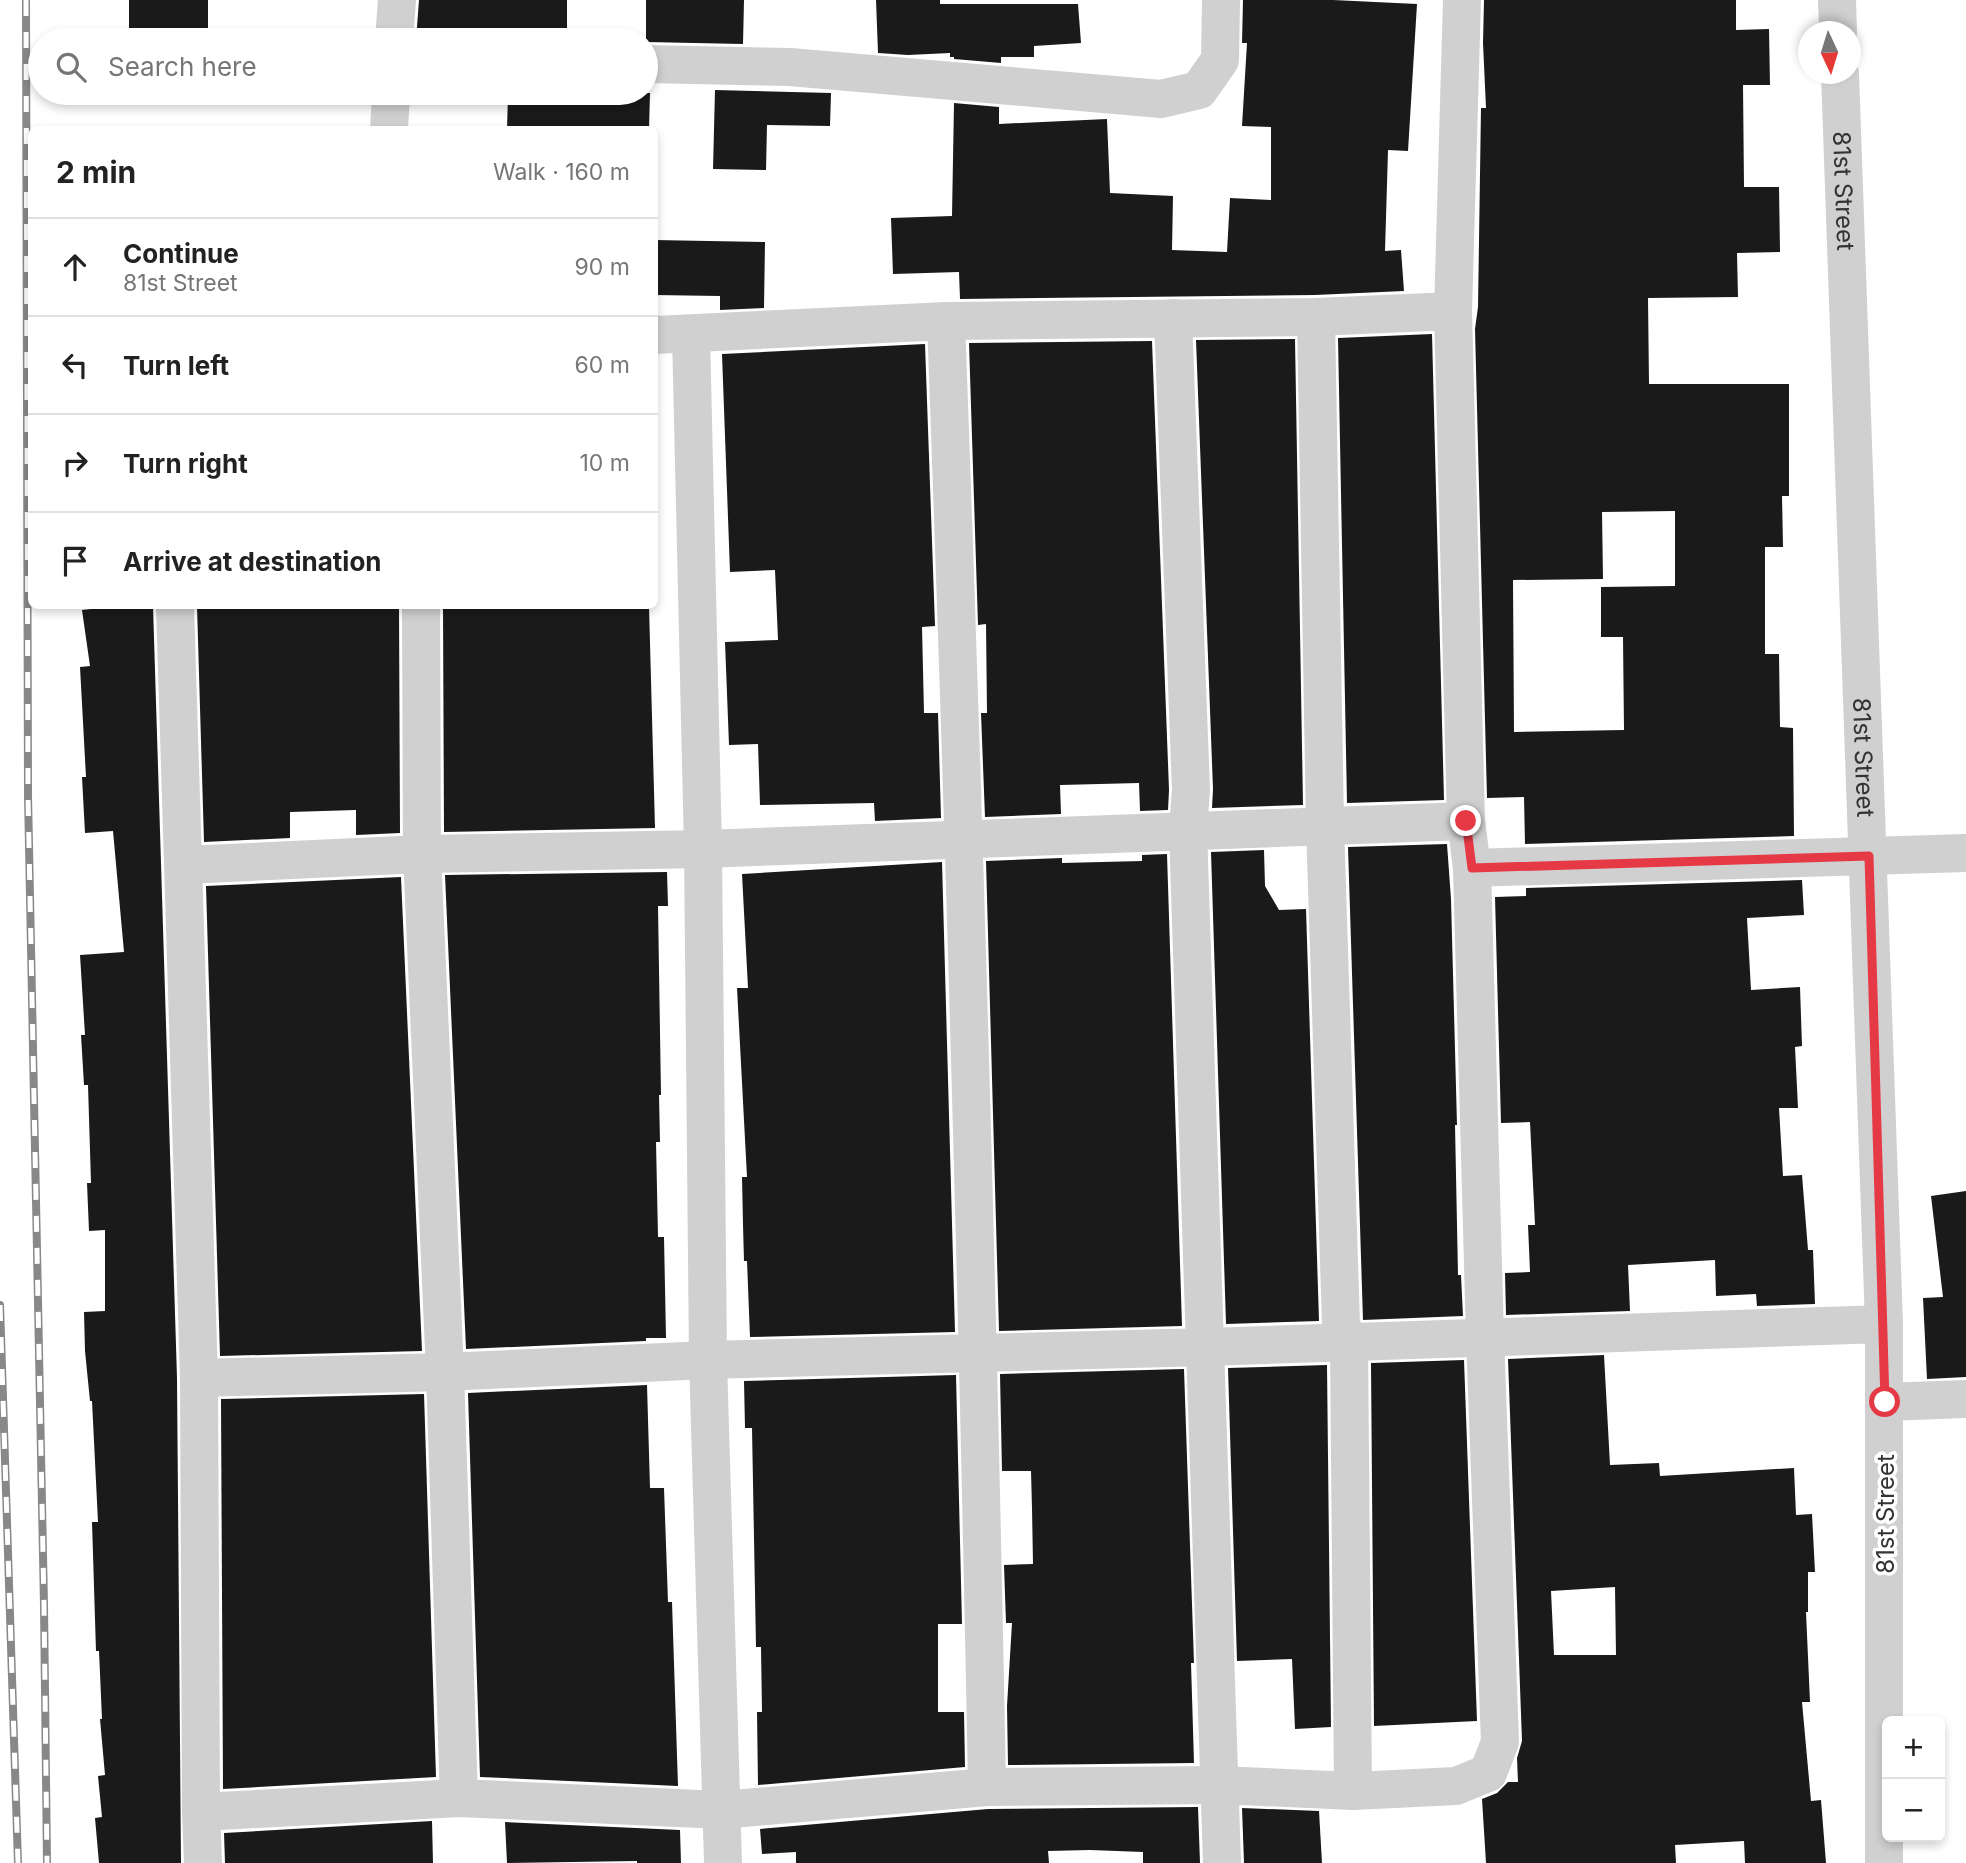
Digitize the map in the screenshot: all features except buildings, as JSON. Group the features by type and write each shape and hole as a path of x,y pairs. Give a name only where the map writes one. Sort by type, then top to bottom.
{"street":[{"path":"395,28 397,0"},
{"path":"658,64 790,67 1161,99 1199,90 1220,60 1222,0"},
{"path":"201,1812 459,1798 721,1810 987,1787 1219,1784 1353,1791 1456,1786 1488,1773 1500,1742 1472,868 1466,821 1453,311 1462,0"},
{"path":"1837,0 1838,21"},
{"name":"81st Street","path":"1840,84 1884,1324 1884,1863"},
{"path":"390,126 391,105"},
{"path":"723,1863 708,1360 703,849 673,335 946,321 1317,317 1453,311"},
{"path":"1173,317 1191,790 1188,830 1222,1863"},
{"path":"1317,317 1325,825 1340,1324 1349,1343 1353,1791"},
{"path":"946,321 965,838 987,1787"},
{"path":"176,609 200,1378 203,1863"},
{"path":"421,609 422,854 459,1798"},
{"path":"184,865 422,854 703,849 1466,821"},
{"path":"1472,868 1966,853"},
{"path":"200,1378 1884,1324"},
{"path":"1885,1402 1966,1399"}],"railway":[{"path":"26,0 28,795 47,1863"},
{"path":"0,1305 18,1863"}],"route":[{"path":"1466,821 1472,868 1869,856 1885,1402"}]}
